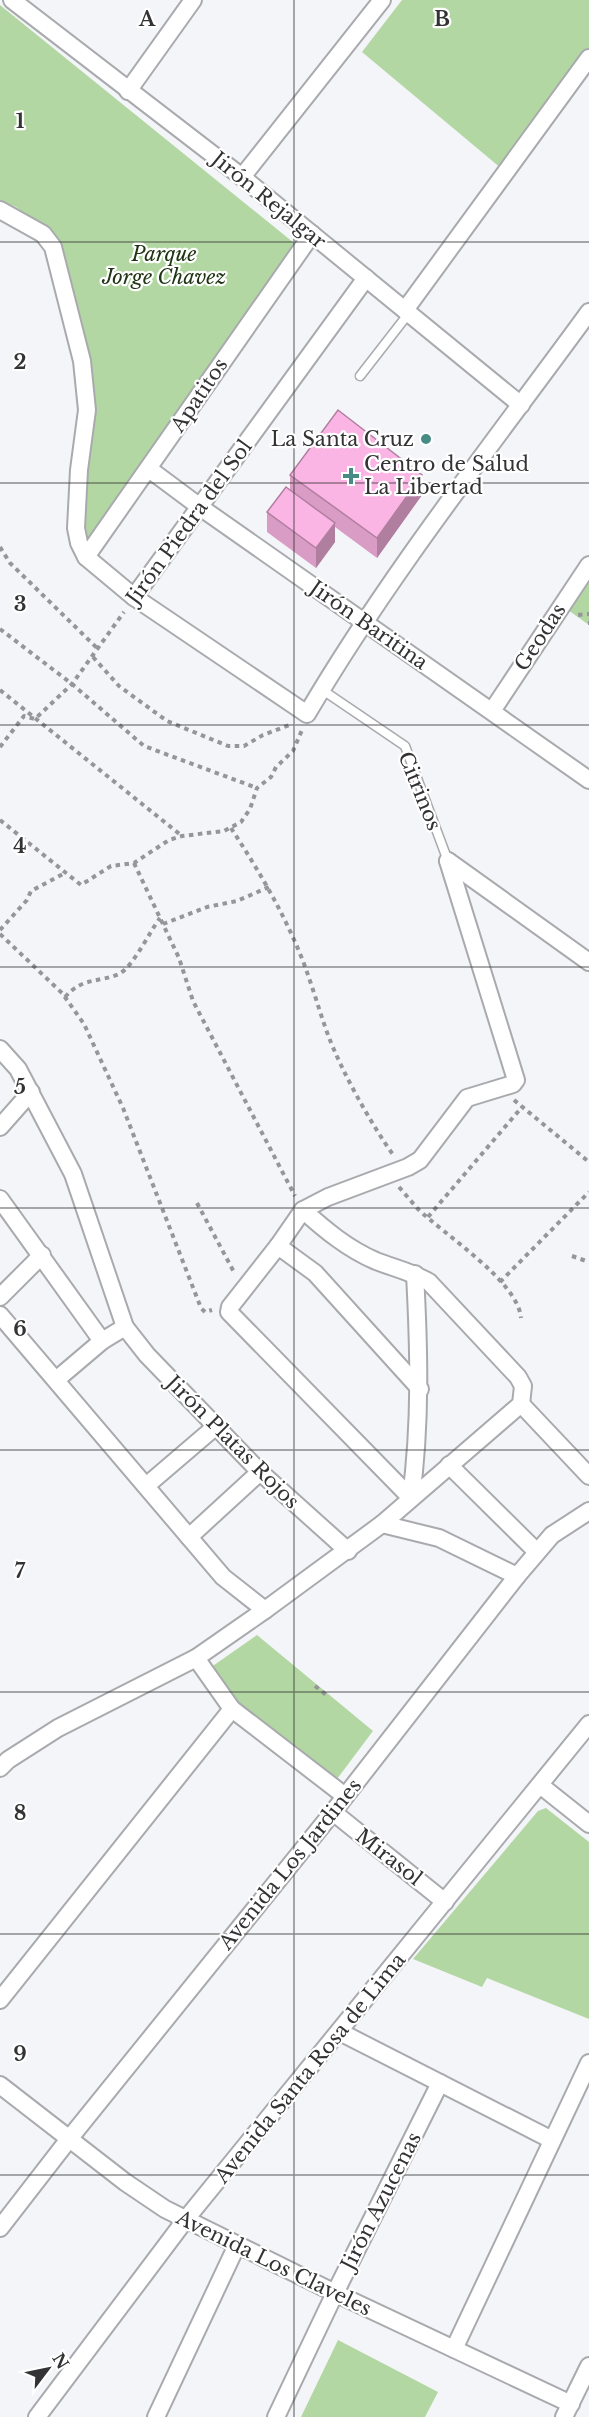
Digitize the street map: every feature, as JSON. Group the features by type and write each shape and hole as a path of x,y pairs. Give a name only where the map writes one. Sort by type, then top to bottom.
{"street":[{"name":"Jirón Rejalgar","path":"12,0 242,177 521,405"},
{"path":"128,91 194,0"},
{"path":"242,177 382,0"},
{"path":"407,312 589,58"},
{"path":"0,210 43,234 53,247 82,361 87,410 79,470 76,528 79,543 86,557 134,597 304,718 364,621 427,529 589,312"},
{"name":"Apatitos","path":"86,557 312,234"},
{"name":"Jirón Piedra del Sol","path":"134,597 366,278"},
{"name":"Jirón Baritina","path":"149,469 589,780"},
{"name":"Geodas","path":"492,711 589,565"},
{"path":"448,861 589,963"},
{"path":"411,1498 229,1312 230,1307 303,1210 328,1197 388,1175 420,1160 467,1098 513,1084 516,1080 448,861"},
{"name":"Jirón Platas Rojos","path":"0,1049 18,1069 73,1174 125,1327 147,1355 215,1427 260,1472 348,1551"},
{"path":"0,1127 31,1092"},
{"path":"1,1203 42,1255 102,1341"},
{"path":"0,1768 8,1760 58,1728 195,1658 265,1610 382,1524 521,1404 523,1386 518,1377 429,1282 416,1274 378,1262 358,1252 333,1236 303,1210"},
{"path":"278,1246 315,1273 420,1389"},
{"path":"0,1297 42,1255"},
{"path":"411,1498 417,1453 420,1389 416,1274"},
{"path":"0,1315 223,1577 265,1610"},
{"path":"56,1380 102,1341 125,1327"},
{"path":"521,1404 589,1476"},
{"path":"146,1486 215,1427"},
{"path":"449,1465 537,1552"},
{"path":"189,1537 260,1472"},
{"name":"Avenida Los Jardines","path":"0,2228 333,1812 517,1576 552,1535 589,1511"},
{"path":"382,1524 439,1538 517,1576"},
{"path":"195,1658 232,1709 345,1796"},
{"path":"0,2000 232,1709"},
{"name":"Avenida Santa Rosa de Lima","path":"37,2417 186,2219 589,1724"},
{"path":"540,1785 589,1824"},
{"name":"Mirasol","path":"333,1812 446,1902"},
{"path":"340,2032 552,2140"},
{"path":"454,2349 589,2062"},
{"name":"Jirón Azucenas","path":"276,2417 440,2083"},
{"name":"Avenida Los Claveles","path":"0,2085 125,2182 165,2209 454,2349 568,2410"},
{"path":"156,2417 237,2245"},
{"path":"568,2410 589,2366"}],"lane":[{"path":"360,376 407,312"},
{"name":"Citrinos","path":"321,690 405,746 448,861"}],"path":[{"path":"0,547 10,563 98,649"},
{"name":"Jirón Piedra del Sol","path":"0,747 24,716 35,719 72,684 134,597"},
{"path":"578,615 589,614"},
{"path":"0,629 72,684 144,746 257,788"},
{"path":"93,657 120,686 167,721 228,746 244,746 262,735 304,718"},
{"path":"0,690 182,836"},
{"path":"0,820 81,885 111,866 134,863 169,840 182,836 224,831 241,822 250,809 257,788 271,777 276,766 293,751 302,731 304,718"},
{"path":"231,828 269,887 303,962 329,1037 349,1080 394,1155 420,1160"},
{"path":"134,863 179,958 193,1002 303,1210"},
{"path":"65,873 31,891 27,900 0,932 65,997 84,1024 123,1108 201,1308 205,1312 230,1307"},
{"path":"163,924 207,907 237,901 269,887"},
{"path":"65,997 76,985 120,974 128,968 160,917"},
{"path":"501,1087 589,1162"},
{"path":"428,1217 522,1107"},
{"path":"388,1175 428,1217 457,1239 500,1282 520,1307 521,1318"},
{"path":"500,1282 589,1192"},
{"path":"197,1203 234,1273 246,1286"},
{"path":"572,1256 589,1262"},
{"path":"315,1686 328,1697"}],"green space":[{"path":"402,0 589,0 589,49 502,169 362,52"},
{"name":"Parque Jorge Chavez","path":"0,5 299,247 89,539 83,532 90,410 48,231 16,207 0,200"},
{"path":"589,567 589,625 561,605"},
{"path":"257,1635 373,1731 334,1783 233,1704 207,1670"},
{"path":"546,1808 589,1842 589,2019 487,1978 482,1987 413,1959 538,1811"},
{"path":"338,2340 438,2392 425,2417 301,2417"}],"building":[{"name":"Centro de Salud La Libertad","path":"338,410 422,475 377,538 290,475"},
{"path":"286,487 335,523 316,548 267,512"}],"place":[{"name":"La Santa Cruz","path":"426,439"},
{"name":"Centro de Salud La Libertad","path":"351,476"}]}
